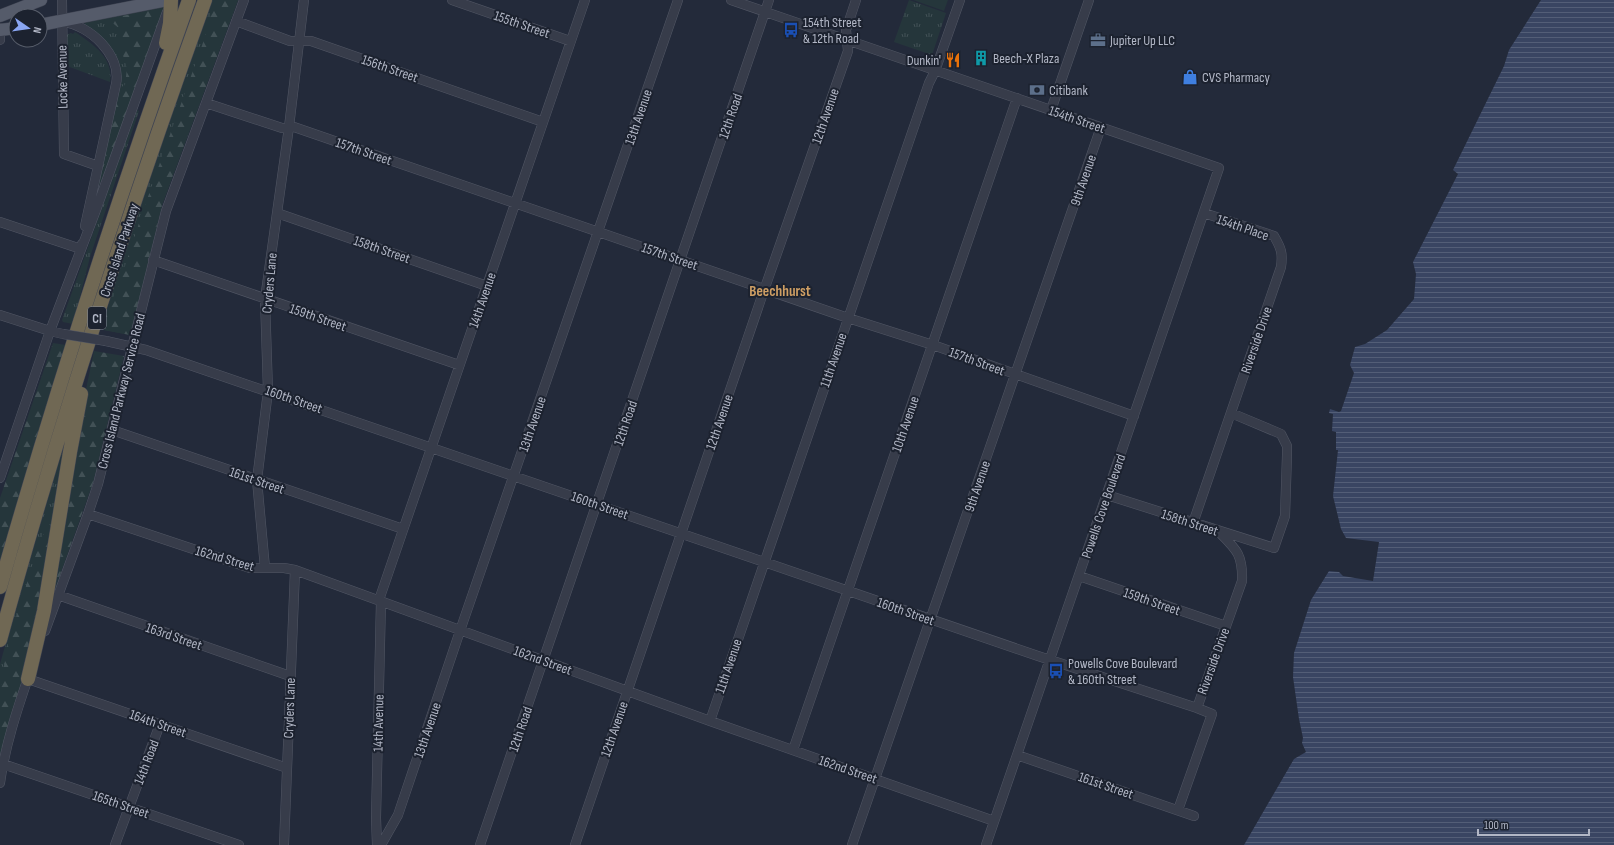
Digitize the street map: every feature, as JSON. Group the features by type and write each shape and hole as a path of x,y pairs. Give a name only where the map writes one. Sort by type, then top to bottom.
{"highway":[{"path":"123,189 170,23 166,0"},
{"name":"Cross Island Parkway","path":"0,587 52,412 123,189 189,0"},
{"name":"Cross Island Parkway","path":"0,640 49,472 95,323 160,126 205,0"},
{"path":"28,679 44,610 70,452 95,323"}],"main road":[{"path":"0,16 40,0"},
{"path":"48,24 166,0"}],"street":[{"name":"Locke Avenue","path":"62,0 64,154 98,166"},
{"path":"0,478 50,331 96,210 166,0"},
{"name":"Cross Island Parkway Service Road","path":"0,783 3,764 14,722 28,679 98,484 168,204 244,0"},
{"name":"Cryders Lane","path":"265,568 257,480 268,391 265,299 289,128 298,40 304,0"},
{"name":"155th Street","path":"452,0 570,41"},
{"name":"14th Avenue","path":"377,845 376,818 380,601 403,529 584,0"},
{"name":"13th Avenue","path":"381,845 398,815 460,630 678,0"},
{"name":"154th Street","path":"731,0 1219,168"},
{"name":"12th Road","path":"480,845 769,0"},
{"name":"12th Avenue","path":"575,845 764,289 848,50 846,30 856,0"},
{"name":"11th Avenue","path":"710,721 929,83 936,71 960,0"},
{"path":"1051,110 1089,0"},
{"name":"156th Street","path":"236,21 290,41 311,41 543,122"},
{"path":"62,22 76,25 96,39 108,52 117,68 116,84 80,249"},
{"path":"0,29 0,40"},
{"name":"10th Avenue","path":"793,750 1017,98"},
{"name":"157th Street","path":"206,103 282,128 294,127 848,318 932,345 1134,416"},
{"name":"9th Avenue","path":"852,845 932,619 1101,127"},
{"name":"Powells Cove Boulevard","path":"986,845 1219,168"},
{"name":"158th Street","path":"277,213 487,286"},
{"name":"154th Place","path":"1204,213 1274,236 1281,249 1283,257 1281,267"},
{"path":"0,222 80,249"},
{"name":"159th Street","path":"154,260 459,365"},
{"name":"Riverside Drive","path":"1193,523 1281,267"},
{"name":"160th Street","path":"0,315 50,331 132,346 268,391 1050,660 1197,708"},
{"name":"158th Street","path":"1107,495 1274,548 1285,516 1287,446 1281,434 1231,413"},
{"name":"161st Street","path":"112,430 403,529"},
{"name":"162nd Street","path":"88,514 250,568 284,568 294,570 710,721 994,821"},
{"name":"Riverside Drive","path":"1178,810 1212,714 1197,708 1242,581 1242,568 1239,555 1217,530"},
{"name":"Cryders Lane","path":"284,845 294,570"},
{"name":"159th Street","path":"1079,576 1226,626"},
{"name":"163rd Street","path":"58,596 290,676"},
{"name":"164th Street","path":"28,679 287,768"},
{"name":"14th Road","path":"115,845 160,724"},
{"name":"161st Street","path":"1018,755 1194,816"},
{"name":"165th Street","path":"3,764 239,845"}],"green space":[{"path":"212,0 238,0 162,205 130,335 104,330 103,323 141,201"},
{"path":"213,0 238,0 162,205 130,335 104,330 104,323 108,310 119,285 153,182 210,23"},
{"path":"909,0 946,13 932,55 894,42"},
{"path":"913,0 948,0 944,11"},
{"path":"164,7 96,192 121,84 121,74 116,57 112,50 99,36 84,25 85,22"},
{"path":"164,7 110,157 104,155 120,88 125,85 127,68 119,43 121,30 108,19"},
{"path":"75,32 101,52 109,66 110,82 67,66 66,35 71,33 73,34"},
{"path":"137,110 139,111 90,257 73,324 63,322 62,320"},
{"path":"53,343 66,345 0,567 0,498"},
{"path":"94,351 124,356 93,483 49,606 80,418"},
{"path":"69,429 66,454 11,714 0,756 0,664 37,532"},
{"path":"46,531 53,532 31,657 11,714 0,756 0,693 7,647 41,538"}],"water":[{"path":"1541,0 1614,0 1614,845 1244,845 1294,759 1306,752 1302,743 1303,738 1293,677 1294,653 1311,600 1329,571 1339,572 1343,576 1373,581 1379,542 1346,538 1341,529 1333,496 1338,450 1336,450 1336,432 1332,431 1333,414 1329,413 1330,409 1339,412 1341,411 1354,373 1350,365 1355,347 1365,344 1387,330 1414,299 1416,274 1413,262 1458,174 1453,170 1504,66 1509,50"}],"place":[{"name":"154th Street & 12th Road","path":"791,30"},
{"name":"Jupiter Up LLC","path":"1098,40"},
{"name":"Beech-X Plaza","path":"981,58"},
{"name":"Dunkin'","path":"953,60"},
{"name":"CVS Pharmacy","path":"1190,77"},
{"name":"Citibank","path":"1037,90"},
{"name":"Powells Cove Boulevard & 160th Street","path":"1056,671"}],"district":[{"name":"Beechhurst","path":"780,291"}]}
